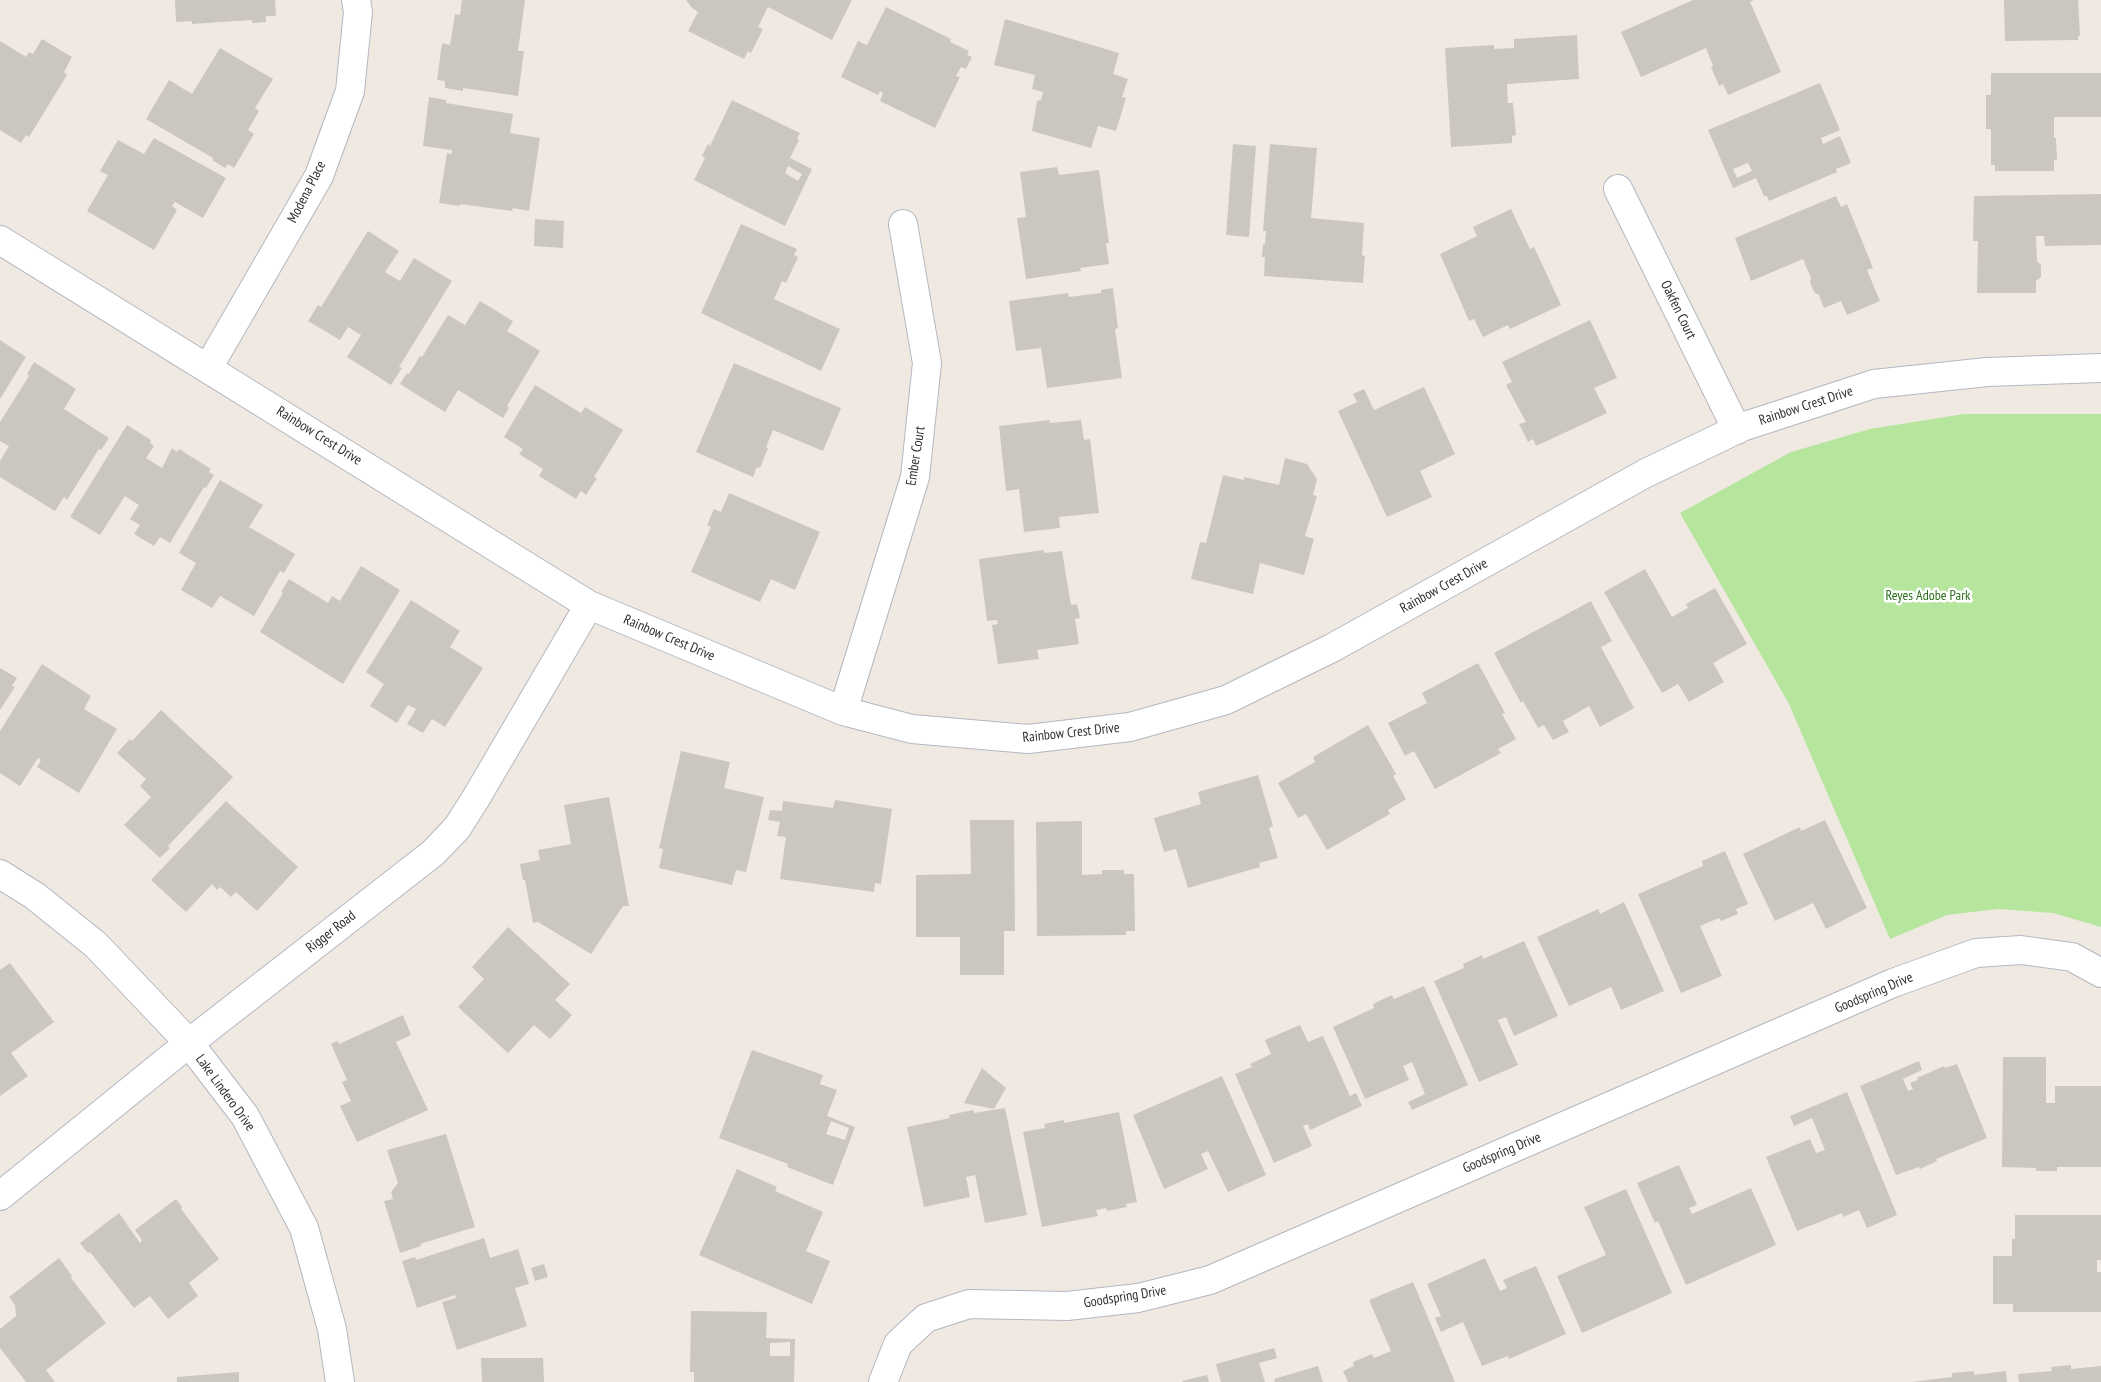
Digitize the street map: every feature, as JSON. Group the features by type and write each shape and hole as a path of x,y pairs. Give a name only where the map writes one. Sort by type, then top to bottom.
{"street":[{"name":"Modena Place","path":"208,368 319,176 350,91 358,12 356,0"},
{"name":"Oakfen Court","path":"1618,189 1737,430"},
{"name":"Ember Court","path":"843,711 915,476 927,363 904,224"},
{"name":"Rainbow Crest Drive","path":"0,240 589,605 843,711 912,729 1028,739 1130,727 1226,700 1332,648 1646,473 1737,430 1874,384 1988,372 2101,368"},
{"name":"Rigger Road","path":"0,1196 189,1043 433,853 456,828 589,605"},
{"name":"Lake Lindero Drive","path":"0,874 35,896 96,945 189,1043 245,1116 304,1228 332,1329 340,1382"},
{"name":"Goodspring Drive","path":"883,1382 898,1344 926,1318 968,1304 1068,1306 1138,1298 1210,1280 1893,983 1976,953 2021,950 2072,957 2101,973"}],"green space":[{"name":"Reyes Adobe Park","path":"1964,414 2101,414 2101,927 2053,913 1998,909 1947,915 1890,939 1789,704 1680,513 1791,452 1870,429"}],"building":[{"path":"175,0 275,0 276,16 266,16 266,22 252,23 252,20 192,24 192,21 176,22"},
{"path":"462,0 525,0 518,51 524,51 518,96 463,88 463,91 445,88 445,81 437,80 442,43 450,45 455,14 460,15"},
{"path":"686,0 852,0 832,40 768,7 758,27 763,29 751,53 748,51 744,59 688,31 698,12"},
{"path":"1693,0 1754,0 1750,2 1781,72 1728,95 1723,84 1719,86 1706,48 1641,77 1621,32"},
{"path":"2004,0 2078,0 2080,36 2078,36 2078,40 2005,41"},
{"path":"886,7 951,39 950,42 969,51 967,55 972,57 966,69 961,67 956,76 960,77 935,128 880,101 883,93 880,91 878,95 841,77 858,41 867,45"},
{"path":"1005,19 1119,53 1113,74 1128,79 1122,97 1126,98 1116,131 1098,126 1091,148 1032,131 1037,101 1041,100 1043,92 1032,89 1035,75 994,65"},
{"path":"1577,35 1579,79 1507,84 1508,103 1513,103 1516,135 1512,136 1512,143 1451,147 1445,48 1494,45 1494,49 1514,48 1514,39"},
{"path":"42,39 72,57 64,72 67,75 29,137 26,135 21,143 0,130 0,41 26,57 29,52 33,54"},
{"path":"220,48 273,79 255,108 259,111 248,130 254,134 234,168 228,164 225,168 212,160 213,158 146,119 169,80 192,94"},
{"path":"1991,73 2101,73 2101,117 2054,117 2057,160 2054,160 2054,171 1995,171 1995,165 1991,165 1991,129 1986,129 1986,95 1991,95"},
{"path":"1820,83 1840,130 1821,138 1823,144 1840,136 1851,163 1836,169 1837,172 1769,201 1767,196 1764,196 1756,178 1733,188 1708,130","holes":["1748,163 1752,171 1737,178 1733,169"]},
{"path":"429,97 446,100 446,103 513,114 510,133 540,138 529,211 513,208 512,211 439,203 447,153 452,154 452,150 423,146"},
{"path":"732,100 800,133 797,139 799,140 790,158 812,169 785,226 694,180 705,158 702,156 708,144 710,146","holes":["788,166 802,174 798,181 785,173"]},
{"path":"154,138 226,178 203,218 175,202 172,206 177,210 154,250 87,211 108,175 100,171 118,140 144,154"},
{"path":"1233,144 1256,146 1249,237 1226,235"},
{"path":"1270,144 1317,148 1311,218 1364,223 1362,255 1365,256 1363,283 1264,276 1265,257 1262,257 1266,231 1263,231"},
{"path":"1057,167 1059,175 1099,170 1109,243 1106,243 1109,264 1080,268 1081,271 1026,279 1017,218 1026,217 1020,172"},
{"path":"2101,194 2101,245 2045,246 2044,236 2036,236 2037,261 2041,265 2041,277 2036,281 2036,293 1977,293 1978,241 1973,241 1974,196"},
{"path":"1836,196 1841,207 1847,204 1873,268 1867,270 1880,301 1847,315 1841,301 1824,308 1819,295 1814,292 1810,282 1811,278 1803,259 1751,281 1735,238"},
{"path":"1511,209 1530,249 1534,247 1561,305 1510,329 1508,325 1483,337 1474,319 1469,321 1440,254 1477,236 1473,227"},
{"path":"535,219 564,221 563,248 534,246"},
{"path":"741,224 797,249 794,255 798,257 786,283 782,281 774,299 840,329 821,371 701,313"},
{"path":"368,231 399,251 385,272 400,281 414,258 452,281 399,367 402,368 391,385 347,357 361,335 348,327 340,340 308,321 318,305 321,307"},
{"path":"1113,288 1118,328 1115,329 1122,378 1047,388 1041,348 1016,351 1009,301 1068,293 1069,297 1101,293 1101,290"},
{"path":"480,301 513,321 507,331 540,351 507,406 509,408 503,418 458,390 445,412 400,384 407,373 409,374 420,356 422,357 448,315 465,325"},
{"path":"1590,320 1617,378 1594,388 1607,413 1536,446 1533,439 1528,442 1519,424 1526,422 1506,385 1512,382 1502,362"},
{"path":"0,340 26,357 0,399"},
{"path":"34,362 76,389 64,409 109,438 101,450 99,449 67,500 64,497 55,511 0,477 0,461 9,446 0,441 0,422 29,376 27,374"},
{"path":"734,363 841,408 823,451 773,430 760,468 757,467 753,477 696,452"},
{"path":"535,385 581,413 585,407 623,430 594,477 597,478 586,495 581,491 576,499 539,476 543,469 519,454 523,449 504,437"},
{"path":"1424,387 1455,454 1420,471 1432,497 1387,517 1338,411 1357,402 1353,394 1364,389 1374,410"},
{"path":"1050,420 1050,423 1081,420 1084,440 1090,439 1099,513 1059,517 1060,528 1024,532 1019,489 1006,491 999,426"},
{"path":"127,425 151,440 150,443 154,446 146,458 162,468 172,448 177,452 179,449 211,469 209,472 214,475 206,488 204,487 170,543 160,537 154,546 134,534 140,525 130,519 139,505 125,496 100,535 70,517"},
{"path":"1285,458 1307,464 1317,479 1313,495 1317,496 1305,536 1314,539 1304,575 1260,563 1253,594 1191,579 1200,542 1206,543 1223,475 1244,480 1244,477 1279,485"},
{"path":"220,480 263,505 249,527 295,554 284,573 280,571 254,616 220,596 212,608 181,590 196,563 179,553"},
{"path":"729,493 820,532 795,590 771,579 760,602 691,572 711,527 707,525 714,509 721,512"},
{"path":"1044,550 1044,553 1062,551 1071,605 1077,604 1080,618 1075,619 1079,644 1037,650 1039,659 998,664 992,625 998,624 997,620 987,621 979,559"},
{"path":"361,566 400,590 343,684 260,632 289,579 328,603 332,596 340,601"},
{"path":"1645,569 1672,617 1688,608 1686,604 1715,588 1747,644 1713,663 1724,682 1689,702 1678,684 1662,693 1604,592"},
{"path":"411,600 460,631 450,647 483,668 445,727 432,719 423,733 407,724 416,709 408,705 397,723 370,706 384,684 366,672"},
{"path":"1591,601 1612,641 1601,647 1634,708 1600,727 1589,706 1563,721 1569,732 1553,740 1544,725 1538,728 1523,701 1521,703 1494,653"},
{"path":"1478,663 1505,713 1502,714 1516,739 1498,749 1501,753 1435,789 1414,751 1405,756 1388,723 1427,703 1422,693"},
{"path":"42,664 91,696 84,709 117,729 79,793 37,767 41,760 38,758 20,786 0,773 0,731"},
{"path":"0,668 17,678 12,686 15,687 0,710"},
{"path":"161,710 233,777 168,846 170,848 160,858 124,825 151,797 140,786 146,779 117,753 130,739 132,741"},
{"path":"1368,725 1396,774 1393,776 1406,799 1388,810 1390,814 1327,850 1306,814 1298,818 1278,783 1315,762 1313,757"},
{"path":"681,751 730,762 724,788 764,797 746,872 736,870 732,885 659,868 663,849 659,848"},
{"path":"1258,775 1273,826 1269,828 1278,858 1259,863 1260,867 1188,888 1176,849 1164,852 1154,818 1201,804 1198,792"},
{"path":"609,797 629,906 623,906 591,954 538,922 533,923 520,864 540,860 538,850 571,844 564,805"},
{"path":"835,800 892,809 881,884 875,883 874,892 780,879 786,837 777,836 780,822 768,820 770,810 782,811 783,801 833,808"},
{"path":"226,801 298,867 257,911 236,892 231,897 220,887 217,890 212,884 186,912 151,880"},
{"path":"970,820 1014,820 1015,931 1004,931 1004,975 960,975 960,937 916,937 916,875 971,874"},
{"path":"1825,820 1867,908 1826,929 1813,903 1775,921 1743,854 1800,827 1801,831"},
{"path":"1082,821 1082,875 1102,874 1102,870 1124,870 1124,874 1134,874 1135,931 1126,931 1126,935 1037,936 1036,822"},
{"path":"1725,851 1748,904 1736,909 1738,914 1721,921 1719,918 1700,926 1722,976 1681,993 1638,894 1703,866 1702,861"},
{"path":"1624,902 1664,991 1621,1010 1611,987 1569,1006 1537,937 1598,909 1600,914"},
{"path":"508,927 570,984 555,1000 572,1015 550,1039 534,1025 508,1053 458,1007 484,979 472,967"},
{"path":"1524,941 1558,1016 1514,1036 1506,1017 1498,1020 1518,1065 1479,1082 1434,981 1464,968 1463,964 1482,955 1483,959"},
{"path":"10,963 54,1022 11,1053 28,1076 0,1096 0,970"},
{"path":"1424,986 1468,1085 1412,1110 1408,1102 1425,1094 1412,1062 1403,1066 1409,1080 1365,1099 1333,1027 1374,1008 1373,1004 1392,995 1394,999"},
{"path":"403,1015 411,1035 396,1042 428,1110 357,1142 340,1106 351,1101 342,1082 347,1080 331,1044 337,1041 339,1044"},
{"path":"1300,1025 1308,1042 1323,1036 1350,1096 1356,1093 1362,1106 1310,1130 1308,1124 1303,1126 1312,1146 1274,1163 1235,1074 1252,1067 1250,1064 1271,1054 1265,1040"},
{"path":"752,1050 823,1075 820,1084 837,1090 827,1116 855,1127 833,1185 787,1167 788,1164 719,1138","holes":["831,1121 849,1128 845,1140 826,1134"]},
{"path":"2003,1057 2046,1057 2046,1103 2055,1103 2055,1086 2101,1086 2101,1167 2057,1167 2057,1171 2036,1171 2036,1168 2002,1167"},
{"path":"1919,1061 1922,1070 1903,1079 1908,1091 1913,1089 1910,1083 1918,1080 1917,1078 1944,1066 1945,1068 1957,1064 1987,1138 1936,1159 1937,1161 1920,1169 1919,1167 1896,1175 1860,1086"},
{"path":"982,1068 1006,1088 994,1109 964,1103"},
{"path":"1222,1076 1266,1175 1228,1192 1208,1151 1201,1154 1208,1169 1164,1189 1133,1115"},
{"path":"1847,1092 1897,1215 1867,1228 1859,1210 1843,1217 1842,1213 1797,1231 1766,1157 1810,1139 1816,1153 1825,1150 1812,1118 1794,1126 1790,1116"},
{"path":"1005,1108 1027,1215 985,1223 975,1175 966,1177 970,1197 924,1207 907,1127 950,1118 949,1115 973,1110 974,1113"},
{"path":"1119,1112 1137,1202 1126,1204 1127,1207 1107,1211 1106,1208 1096,1210 1098,1216 1042,1227 1023,1132 1045,1128 1044,1124 1064,1120 1064,1123"},
{"path":"446,1134 475,1227 420,1244 421,1246 400,1253 384,1201 393,1199 391,1192 398,1183 387,1150"},
{"path":"1679,1165 1697,1205 1689,1208 1692,1214 1751,1188 1776,1245 1686,1285 1658,1221 1655,1223 1637,1183"},
{"path":"737,1169 777,1187 775,1191 823,1212 806,1251 830,1261 812,1304 699,1255"},
{"path":"1626,1189 1672,1293 1582,1333 1557,1276 1606,1255 1584,1207"},
{"path":"176,1199 182,1207 181,1209 219,1259 189,1283 198,1296 168,1319 150,1296 134,1308 90,1252 88,1253 80,1243 119,1213 140,1243 142,1240 135,1230"},
{"path":"2015,1215 2101,1215 2101,1260 2097,1260 2097,1272 2101,1272 2101,1312 2013,1312 2013,1304 1993,1304 1993,1256 2012,1256 2012,1239 2015,1239"},
{"path":"484,1238 490,1258 518,1249 529,1284 515,1288 527,1326 457,1350 442,1302 456,1298 455,1295 417,1308 402,1261 415,1257 416,1260"},
{"path":"59,1258 72,1276 71,1278 106,1323 46,1370 55,1382 26,1382 0,1348 0,1329 16,1316 15,1305 9,1297"},
{"path":"1485,1258 1500,1291 1507,1288 1503,1280 1536,1266 1566,1334 1509,1359 1508,1356 1482,1366 1463,1322 1441,1332 1435,1318 1441,1316 1427,1284"},
{"path":"544,1264 548,1277 535,1281 531,1268"},
{"path":"1413,1282 1455,1382 1348,1382 1343,1371 1354,1366 1353,1362 1372,1354 1374,1358 1391,1351 1369,1300"},
{"path":"691,1311 767,1312 766,1338 795,1339 794,1382 694,1382 694,1372 690,1372","holes":["790,1342 790,1356 770,1356 770,1343"]},
{"path":"1274,1348 1277,1358 1259,1363 1265,1382 1221,1382 1216,1364"},
{"path":"481,1358 543,1358 544,1382 482,1382"},
{"path":"2071,1365 2071,1369 2101,1366 2101,1382 2019,1382 2018,1374 2052,1371 2051,1367"},
{"path":"1318,1366 1323,1382 1275,1382 1274,1379"},
{"path":"1974,1371 1974,1375 2006,1371 2007,1382 1912,1382 1952,1377 1952,1373"},
{"path":"239,1372 239,1382 177,1382 177,1377"},
{"path":"1207,1375 1209,1382 1182,1382 1182,1381"}]}
